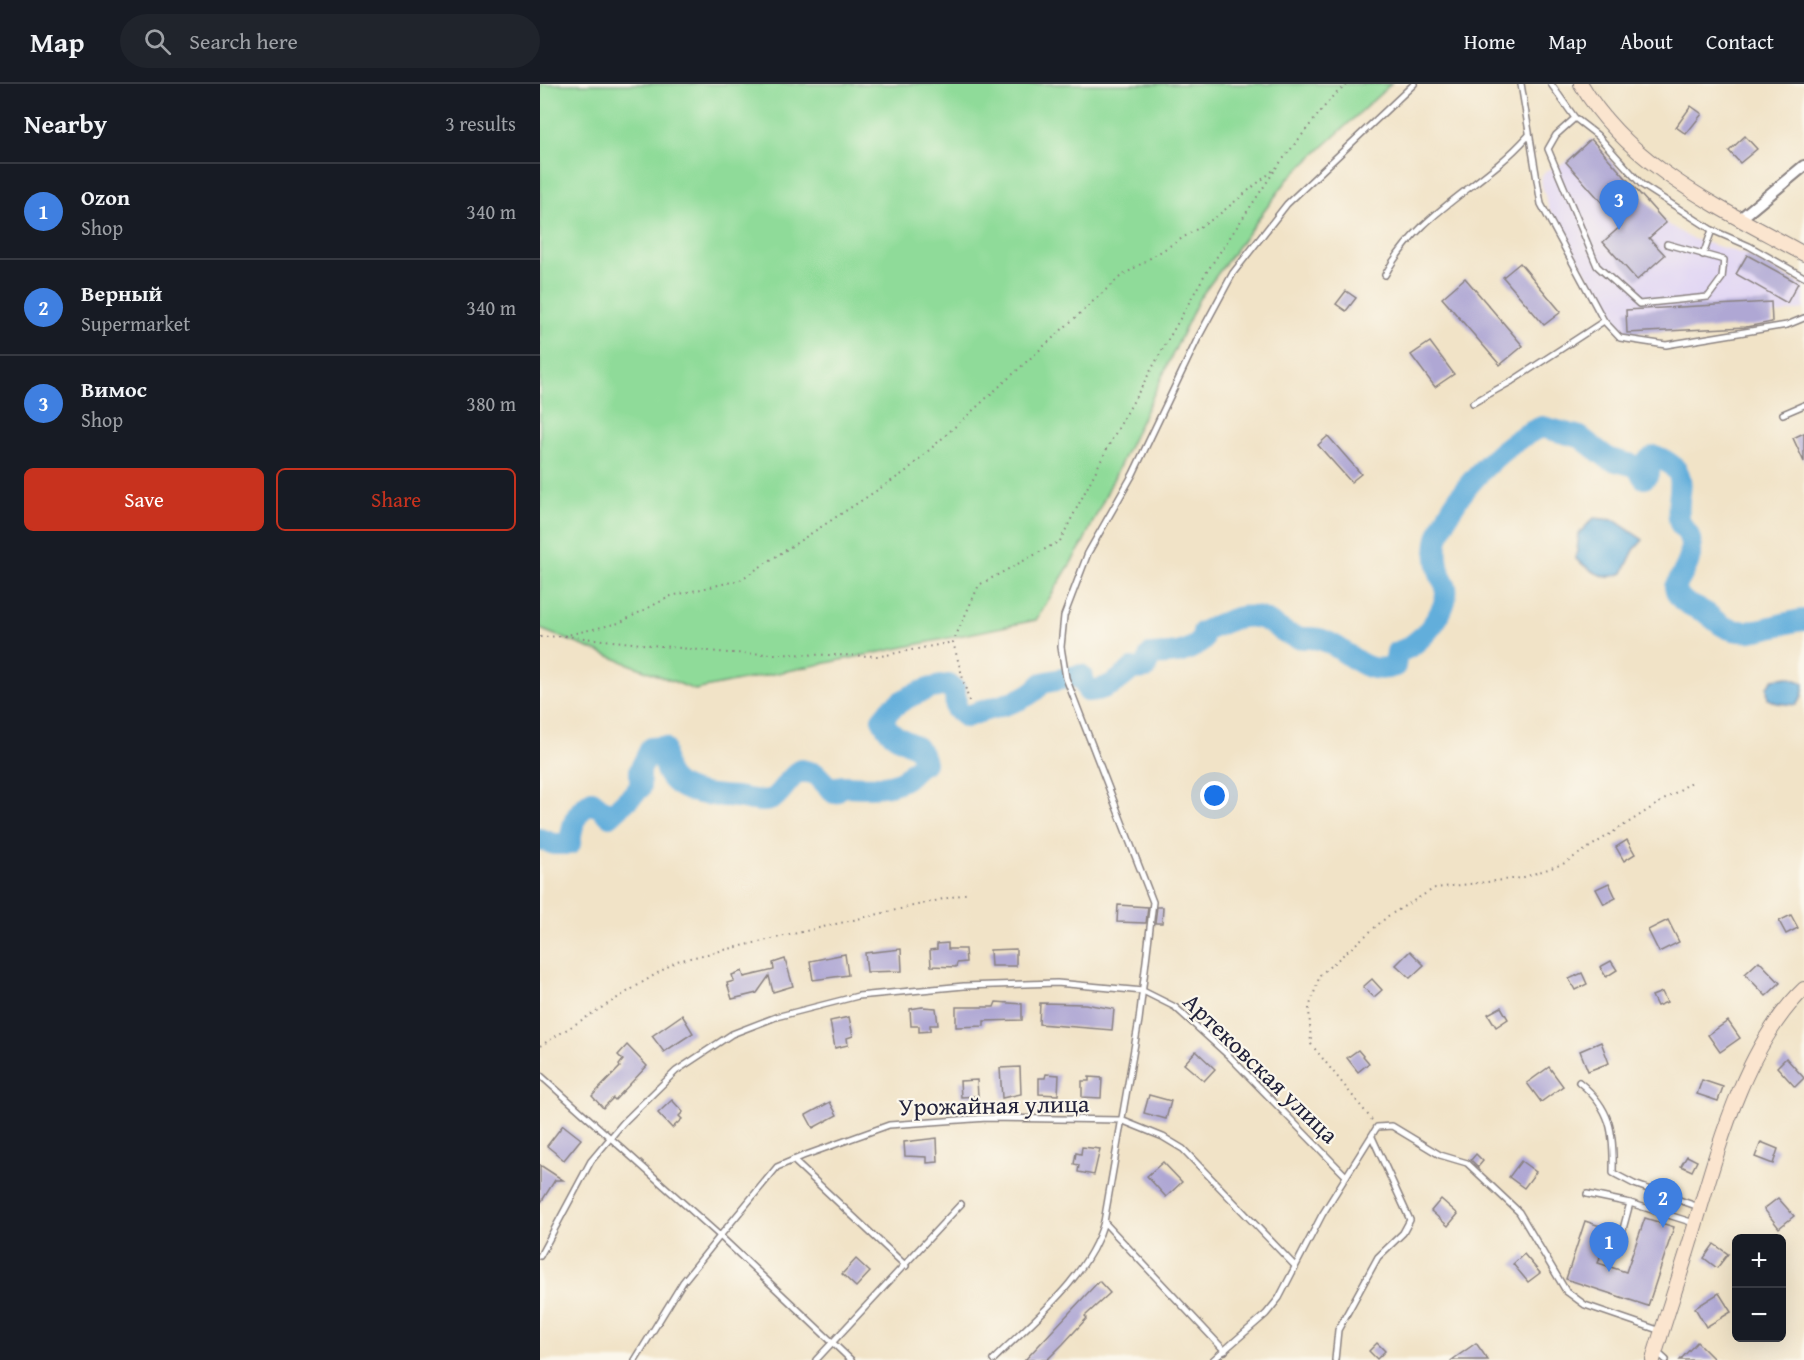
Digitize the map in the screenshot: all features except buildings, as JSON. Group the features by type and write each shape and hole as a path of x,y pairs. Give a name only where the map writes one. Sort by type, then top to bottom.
{"main road":[{"path":"1581,84 1595,108 1642,157 1704,199 1804,254"},
{"path":"1658,1357 1661,1331 1700,1207 1745,1077 1761,1047 1804,989"}],"street":[{"path":"1740,219 1804,166"}],"lane":[{"path":"993,1360 1066,1286 1097,1245 1104,1222 1122,1120 1143,991 1153,902 1066,678 1060,647 1064,616 1088,553 1133,474 1198,338 1233,273 1287,204 1414,84"},
{"path":"1521,84 1541,204 1604,321 1620,338 1666,345 1787,325 1804,318"},
{"path":"1551,84 1575,118 1597,135 1642,185 1712,230 1749,246 1804,277"},
{"path":"1575,118 1556,135 1548,149 1597,266 1639,304 1708,297 1722,278 1724,260 1667,244"},
{"path":"1385,275 1424,222 1514,151 1528,136"},
{"path":"1703,255 1712,230"},
{"path":"1473,403 1512,381 1604,321"},
{"path":"1783,414 1804,405"},
{"name":"Артековская улица","path":"540,1256 591,1161 611,1137 676,1071 732,1034 776,1017 858,996 964,986 1057,983 1143,991 1175,1007 1229,1056 1346,1176"},
{"path":"540,1075 720,1236 850,1360"},
{"path":"1579,1082 1595,1095 1614,1135 1613,1173 1634,1184 1700,1207"},
{"name":"Урожайная улица","path":"635,1360 683,1282 777,1167 889,1125 987,1118 1122,1120 1163,1137 1183,1149 1295,1266"},
{"path":"1213,1360 1279,1298 1346,1176 1377,1126 1392,1126 1440,1155 1467,1163 1520,1212 1566,1291 1585,1305 1661,1331"},
{"path":"1335,1360 1338,1330 1349,1309 1378,1257 1403,1233 1410,1220 1372,1137"},
{"path":"793,1160 906,1266"},
{"path":"1587,1194 1630,1203 1695,1223"},
{"path":"1619,1244 1630,1203"},
{"path":"816,1360 906,1266 961,1204"},
{"path":"1104,1222 1225,1351"}],"path":[{"path":"969,701 953,642 979,585 1060,541 1111,441 1204,276 1276,168 1332,97 1348,84"},
{"path":"563,636 619,623 670,596 740,580 896,478 1120,277 1216,217 1276,168"},
{"path":"540,637 563,636 729,652 881,656 953,642"},
{"path":"1377,1126 1311,1044 1309,1008 1320,975 1388,916 1435,888 1521,878 1563,864 1692,782"},
{"path":"540,1046 676,961 969,893"}],"shaded area":[{"path":"1591,139 1666,223 1690,238 1747,255 1804,286 1804,309 1772,315 1772,325 1627,333 1611,315 1549,209 1540,179 1546,171 1566,162"}],"green space":[{"path":"540,84 1391,84 1288,179 1199,299 1082,545 1036,620 695,690 540,629"}],"water":[{"path":"1594,518 1614,520 1643,540 1634,550 1623,573 1604,576 1592,571 1576,559 1579,533"},
{"path":"1788,677 1804,683 1802,697 1796,705 1777,703 1768,699 1767,687 1773,679"}],"waterway":[{"path":"540,839 554,844 570,844 575,819 592,801 610,816 640,788 640,770 651,748 663,747 666,770 678,785 707,794 759,801 772,799 801,770 816,774 834,793 842,786 873,787 896,783 925,763 918,749 894,735 882,719 903,700 931,688 949,685 955,690 956,709 966,717 1017,701 1042,683 1081,675 1088,691 1101,689 1117,681 1132,669 1146,668 1150,655 1177,653 1189,649 1202,641 1203,632 1236,618 1261,618 1293,636 1325,641 1366,666 1384,669 1395,666 1397,652 1406,649 1423,636 1438,617 1443,606 1446,587 1439,570 1437,546 1438,538 1454,505 1479,473 1495,458 1510,445 1542,427 1580,437 1609,459 1636,466 1644,478 1649,473 1648,460 1655,456 1676,470 1681,485 1678,512 1680,523 1688,534 1691,548 1688,562 1675,587 1683,601 1706,613 1722,626 1734,630 1754,631 1804,620"}],"place":[{"name":"Вимос","path":"1619,230"},
{"name":"Верный","path":"1663,1228"},
{"name":"Ozon","path":"1609,1272"}]}
